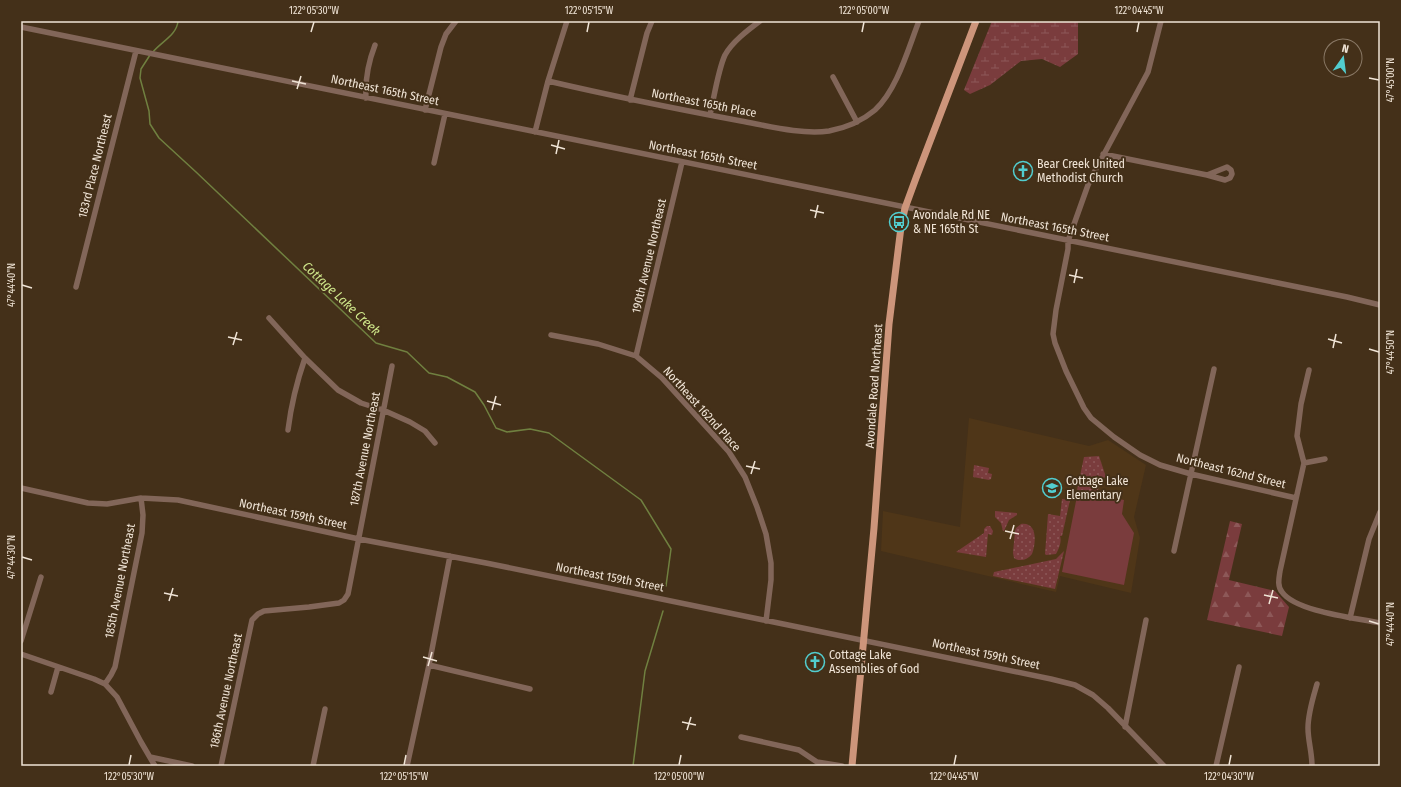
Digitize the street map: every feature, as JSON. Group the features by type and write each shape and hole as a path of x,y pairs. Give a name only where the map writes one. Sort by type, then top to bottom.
{"main road":[{"name":"Avondale Road Northeast","path":"852,766 874,528 888,324 901,227 905,208 976,21"}],"street":[{"path":"425,110 440,47 446,34 456,21"},
{"path":"535,132 548,81 567,21"},
{"path":"630,100 647,33 652,21"},
{"path":"710,115 726,55 734,43 760,21"},
{"name":"Northeast 165th Place","path":"548,81 630,100 790,130 811,132 828,131 857,122 875,110 882,102 891,88 919,21"},
{"name":"Northeast 162nd Street","path":"1161,21 1148,72 1103,154 1088,185 1068,241 1068,249 1056,310 1053,334 1055,343 1066,371 1084,408 1091,418 1127,446 1150,461 1191,474 1296,498"},
{"name":"Northeast 165th Street","path":"21,27 1380,305"},
{"path":"366,98 367,70 375,45"},
{"name":"183rd Place Northeast","path":"76,287 136,51"},
{"path":"833,77 857,122"},
{"path":"434,163 444,114"},
{"path":"1103,154 1207,175"},
{"name":"190th Avenue Northeast","path":"636,356 682,162"},
{"path":"269,318 305,358 338,390 361,403 383,410 410,422 424,431 435,443"},
{"path":"551,335 592,342 636,356"},
{"name":"Northeast 162nd Place","path":"636,356 662,378 728,452 745,477 758,507 766,534 771,563 771,580 766,621"},
{"path":"288,430 289,419 305,358"},
{"name":"187th Avenue Northeast","path":"252,620 264,611 339,603 344,600 348,594 392,366"},
{"path":"1174,551 1214,369"},
{"path":"1309,370 1301,404 1297,436 1304,462 1278,581 1281,591 1288,598 1302,606 1380,624"},
{"path":"1304,462 1325,459"},
{"name":"Northeast 159th Street","path":"21,488 88,503 107,504 141,498 178,500 359,539 675,601 766,621 1051,678 1075,685 1093,695 1108,708 1164,766"},
{"name":"185th Avenue Northeast","path":"105,684 115,667 142,533 143,515 141,498"},
{"path":"1350,618 1369,539 1380,512"},
{"path":"407,766 429,665 450,556"},
{"path":"21,641 41,577"},
{"name":"186th Avenue Northeast","path":"221,766 252,620"},
{"path":"1125,726 1146,620"},
{"path":"21,654 94,679 111,688 155,766"},
{"path":"429,665 530,689"},
{"path":"51,692 58,667"},
{"path":"1216,766 1239,667"},
{"path":"1312,766 1312,752 1308,734 1308,722 1317,684"},
{"path":"313,766 325,709"},
{"path":"741,737 799,750 817,762 842,766"},
{"path":"150,757 192,766"}],"shaded area":[{"name":"Cottage Lake Elementary","path":"969,418 1089,446 1108,440 1146,465 1134,517 1140,538 1131,593 1060,576 1056,592 881,551 883,511 960,527"}],"green space":[{"path":"992,21 1078,21 1078,54 1060,67 1042,59 1021,61 990,85 970,94 964,90"},
{"path":"1099,456 1106,477 1096,480 1099,486 1098,490 1091,493 1077,490 1084,457"},
{"path":"974,465 989,468 988,473 992,474 991,479 989,480 973,477"},
{"path":"1078,491 1124,500 1122,514 1134,533 1124,585 1062,572"},
{"path":"1062,499 1070,500 1062,536 1060,536 1060,545 1056,554 1046,555 1048,514 1060,516"},
{"path":"995,511 1017,513 1017,515 1009,520 1003,531 1001,523 995,517"},
{"path":"1230,521 1242,524 1229,580 1275,591 1289,607 1282,636 1207,620"},
{"path":"1021,524 1027,524 1030,526 1033,530 1035,539 1032,554 1028,558 1021,560 1014,558 1013,553 1015,531"},
{"path":"987,526 990,526 993,531 992,535 988,534 986,557 956,552 984,533 984,529"},
{"path":"1064,551 1055,589 993,576 994,572 1056,559"}],"waterway":[{"name":"Cottage Lake Creek","path":"153,52 172,34 178,21"},
{"name":"Cottage Lake Creek","path":"150,55 141,69 140,78 149,111 150,124 159,138 376,343 407,352 429,373 447,377 475,392 484,405 496,428 507,432 530,429 549,433 641,500 671,549 666,586"},
{"name":"Cottage Lake Creek","path":"633,766 645,671 663,611"}],"place":[{"name":"Bear Creek United Methodist Church","path":"1023,171"},
{"name":"Avondale Rd NE & NE 165th St","path":"899,222"},
{"name":"Cottage Lake Elementary","path":"1052,488"},
{"name":"Cottage Lake Assemblies of God","path":"815,662"}]}
